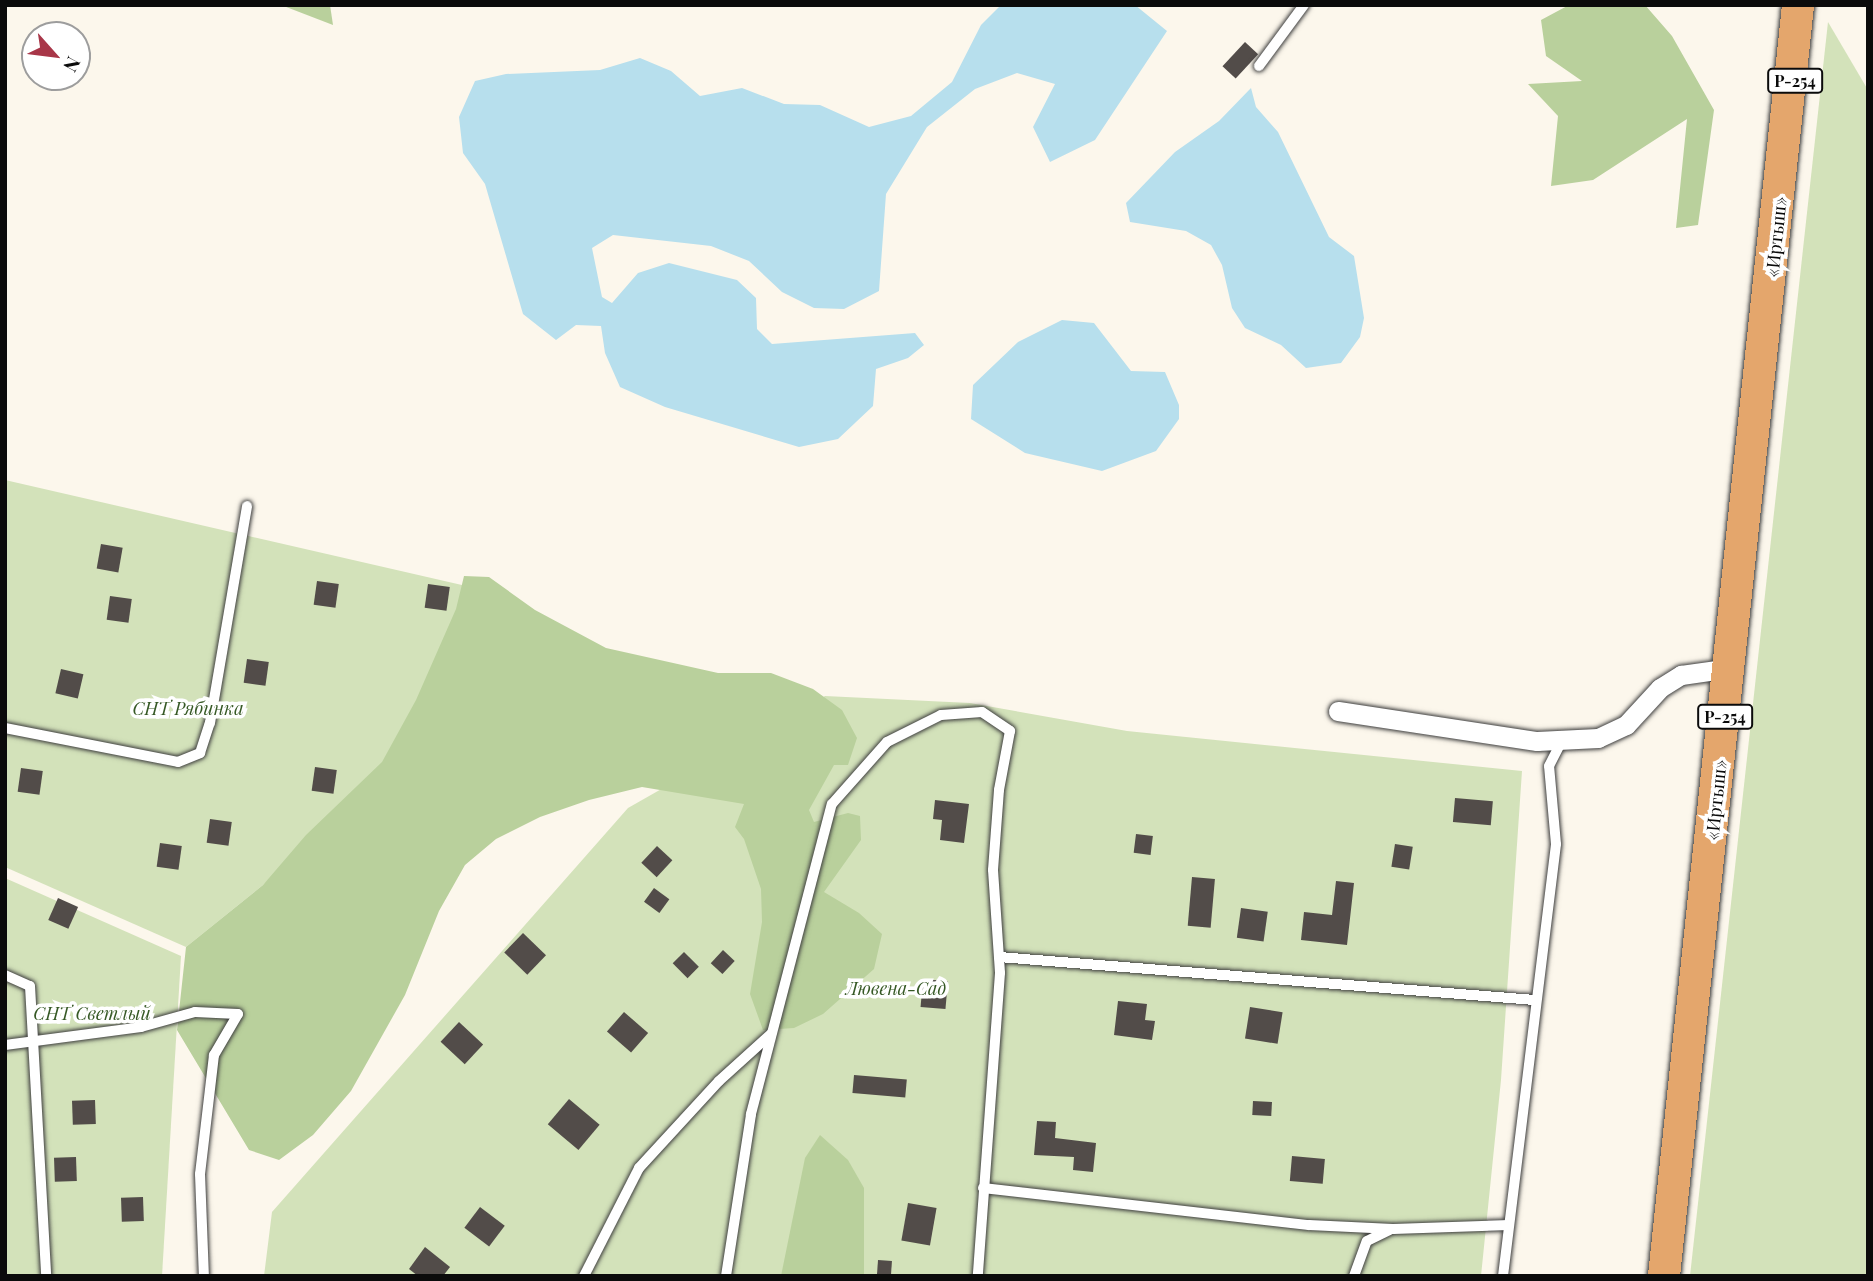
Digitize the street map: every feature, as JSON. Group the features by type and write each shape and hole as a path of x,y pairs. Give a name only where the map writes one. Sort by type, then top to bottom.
{"highway":[{"name":"«Иртыш»","path":"1785,158 1798,5"},
{"name":"«Иртыш»","path":"1664,1276 1785,158 1805,5"}],"street":[{"path":"1338,711 1561,742 1598,738 1626,725 1660,688 1681,675 1730,668"}],"lane":[{"path":"1259,66 1304,5"},
{"path":"5,728 178,762 201,753 210,723 247,506"},
{"path":"726,1276 751,1114 832,804 887,742 941,715 982,712 1010,731 999,790 993,870 999,957 978,1276"},
{"path":"1503,1276 1556,844 1549,766 1561,742"},
{"path":"999,957 1535,1000"},
{"path":"5,975 30,986 30,1040 46,1276"},
{"path":"5,1045 141,1027 195,1012 237,1014 214,1055 200,1174 204,1276"},
{"path":"584,1276 639,1168 719,1081 772,1033"},
{"path":"983,1188 1309,1224 1393,1228 1509,1226"},
{"path":"1354,1276 1367,1241 1393,1228"}],"green space":[{"path":"281,5 330,5 333,25"},
{"path":"1569,5 1645,5 1672,36 1714,110 1698,225 1676,228 1687,119 1593,180 1551,186 1558,116 1528,84 1582,81 1546,56 1541,20"},
{"path":"1828,22 1868,90 1868,1276 1690,1276"},
{"name":"СНТ Рябинка","path":"5,480 488,591 407,751 263,885 186,947 5,867"},
{"path":"464,576 489,577 535,610 606,648 718,673 771,673 813,689 842,710 857,738 848,765 834,765 809,810 814,822 848,813 860,816 861,840 824,892 859,913 882,934 874,969 823,1014 794,1028 763,1030 750,994 762,922 761,889 744,839 735,827 744,804 642,787 589,800 540,817 496,839 465,865 439,911 405,995 351,1091 313,1135 279,1160 249,1150 177,1030 186,947 263,885 306,835 382,762 416,700 456,609"},
{"name":"Лювена-Сад","path":"825,696 970,703 1127,731 1522,771 1501,1080 1481,1276 264,1276 272,1212 628,808"},
{"name":"СНТ Светлый","path":"5,878 181,956 162,1276 5,1276"},
{"path":"820,1135 848,1160 864,1188 864,1276 781,1276 805,1158"}],"water":[{"path":"1001,5 1135,5 1167,31 1095,140 1050,162 1033,127 1055,84 1017,73 975,89 927,127 886,194 879,291 844,309 814,308 782,292 749,261 711,246 613,235 592,248 602,297 612,303 638,273 669,263 737,280 756,298 757,329 772,344 915,333 924,345 908,358 876,369 873,406 838,439 799,447 665,407 620,387 605,353 601,326 576,325 556,340 523,314 485,184 463,153 459,117 475,81 506,74 600,70 640,58 671,71 700,96 742,88 784,104 820,105 869,127 911,116 952,82 981,25"},
{"path":"1251,88 1256,107 1278,132 1329,237 1354,256 1364,318 1360,337 1341,363 1306,368 1281,345 1245,328 1232,308 1222,265 1211,245 1186,231 1130,222 1126,203 1175,152 1219,121"},
{"path":"1062,320 1094,323 1131,371 1165,372 1179,405 1179,419 1156,451 1102,471 1025,453 971,419 973,385 1018,342"}],"building":[{"path":"1245,42 1258,54 1236,78 1222,66"},
{"path":"101,544 123,548 118,572 97,569"},
{"path":"317,581 339,584 335,608 314,605"},
{"path":"428,584 450,587 446,611 425,608"},
{"path":"110,596 132,599 128,623 107,620"},
{"path":"247,659 269,662 265,686 244,683"},
{"path":"61,669 83,674 78,699 55,693"},
{"path":"315,767 337,770 333,794 312,791"},
{"path":"21,768 43,771 39,795 18,792"},
{"path":"1455,798 1493,801 1491,825 1453,822"},
{"path":"935,800 969,804 964,843 940,840 942,820 933,819"},
{"path":"210,819 232,822 228,846 207,843"},
{"path":"1136,834 1153,836 1151,855 1134,853"},
{"path":"160,843 182,846 178,870 157,867"},
{"path":"1395,844 1413,847 1409,870 1391,867"},
{"path":"657,846 672,860 657,877 641,863"},
{"path":"1192,877 1215,879 1211,928 1188,926"},
{"path":"1336,881 1354,883 1347,945 1301,940 1304,912 1332,915"},
{"path":"654,888 669,899 659,913 644,902"},
{"path":"58,898 78,907 68,929 48,920"},
{"path":"1241,908 1268,912 1264,941 1237,938"},
{"path":"523,933 546,955 527,975 504,952"},
{"path":"723,950 735,961 722,974 711,963"},
{"path":"684,952 699,967 688,978 673,963"},
{"path":"923,979 948,981 945,1009 921,1007"},
{"path":"1118,1001 1147,1004 1145,1020 1155,1021 1152,1040 1114,1035"},
{"path":"1250,1007 1283,1012 1278,1044 1245,1039"},
{"path":"624,1012 648,1033 631,1053 607,1032"},
{"path":"459,1022 483,1045 465,1064 441,1042"},
{"path":"854,1075 907,1080 905,1098 852,1093"},
{"path":"569,1099 600,1125 578,1150 548,1124"},
{"path":"95,1100 96,1124 73,1125 72,1101"},
{"path":"1253,1101 1272,1102 1271,1116 1252,1115"},
{"path":"1037,1121 1056,1122 1055,1138 1096,1143 1093,1172 1073,1170 1074,1157 1034,1155"},
{"path":"1292,1156 1325,1159 1323,1184 1290,1181"},
{"path":"76,1157 77,1181 55,1182 54,1158"},
{"path":"143,1197 144,1221 122,1222 121,1198"},
{"path":"908,1203 937,1208 930,1245 901,1240"},
{"path":"480,1207 505,1226 489,1246 464,1228"},
{"path":"425,1247 450,1267 443,1276 418,1276 409,1269"},
{"path":"878,1260 892,1261 891,1276 877,1276"}]}
